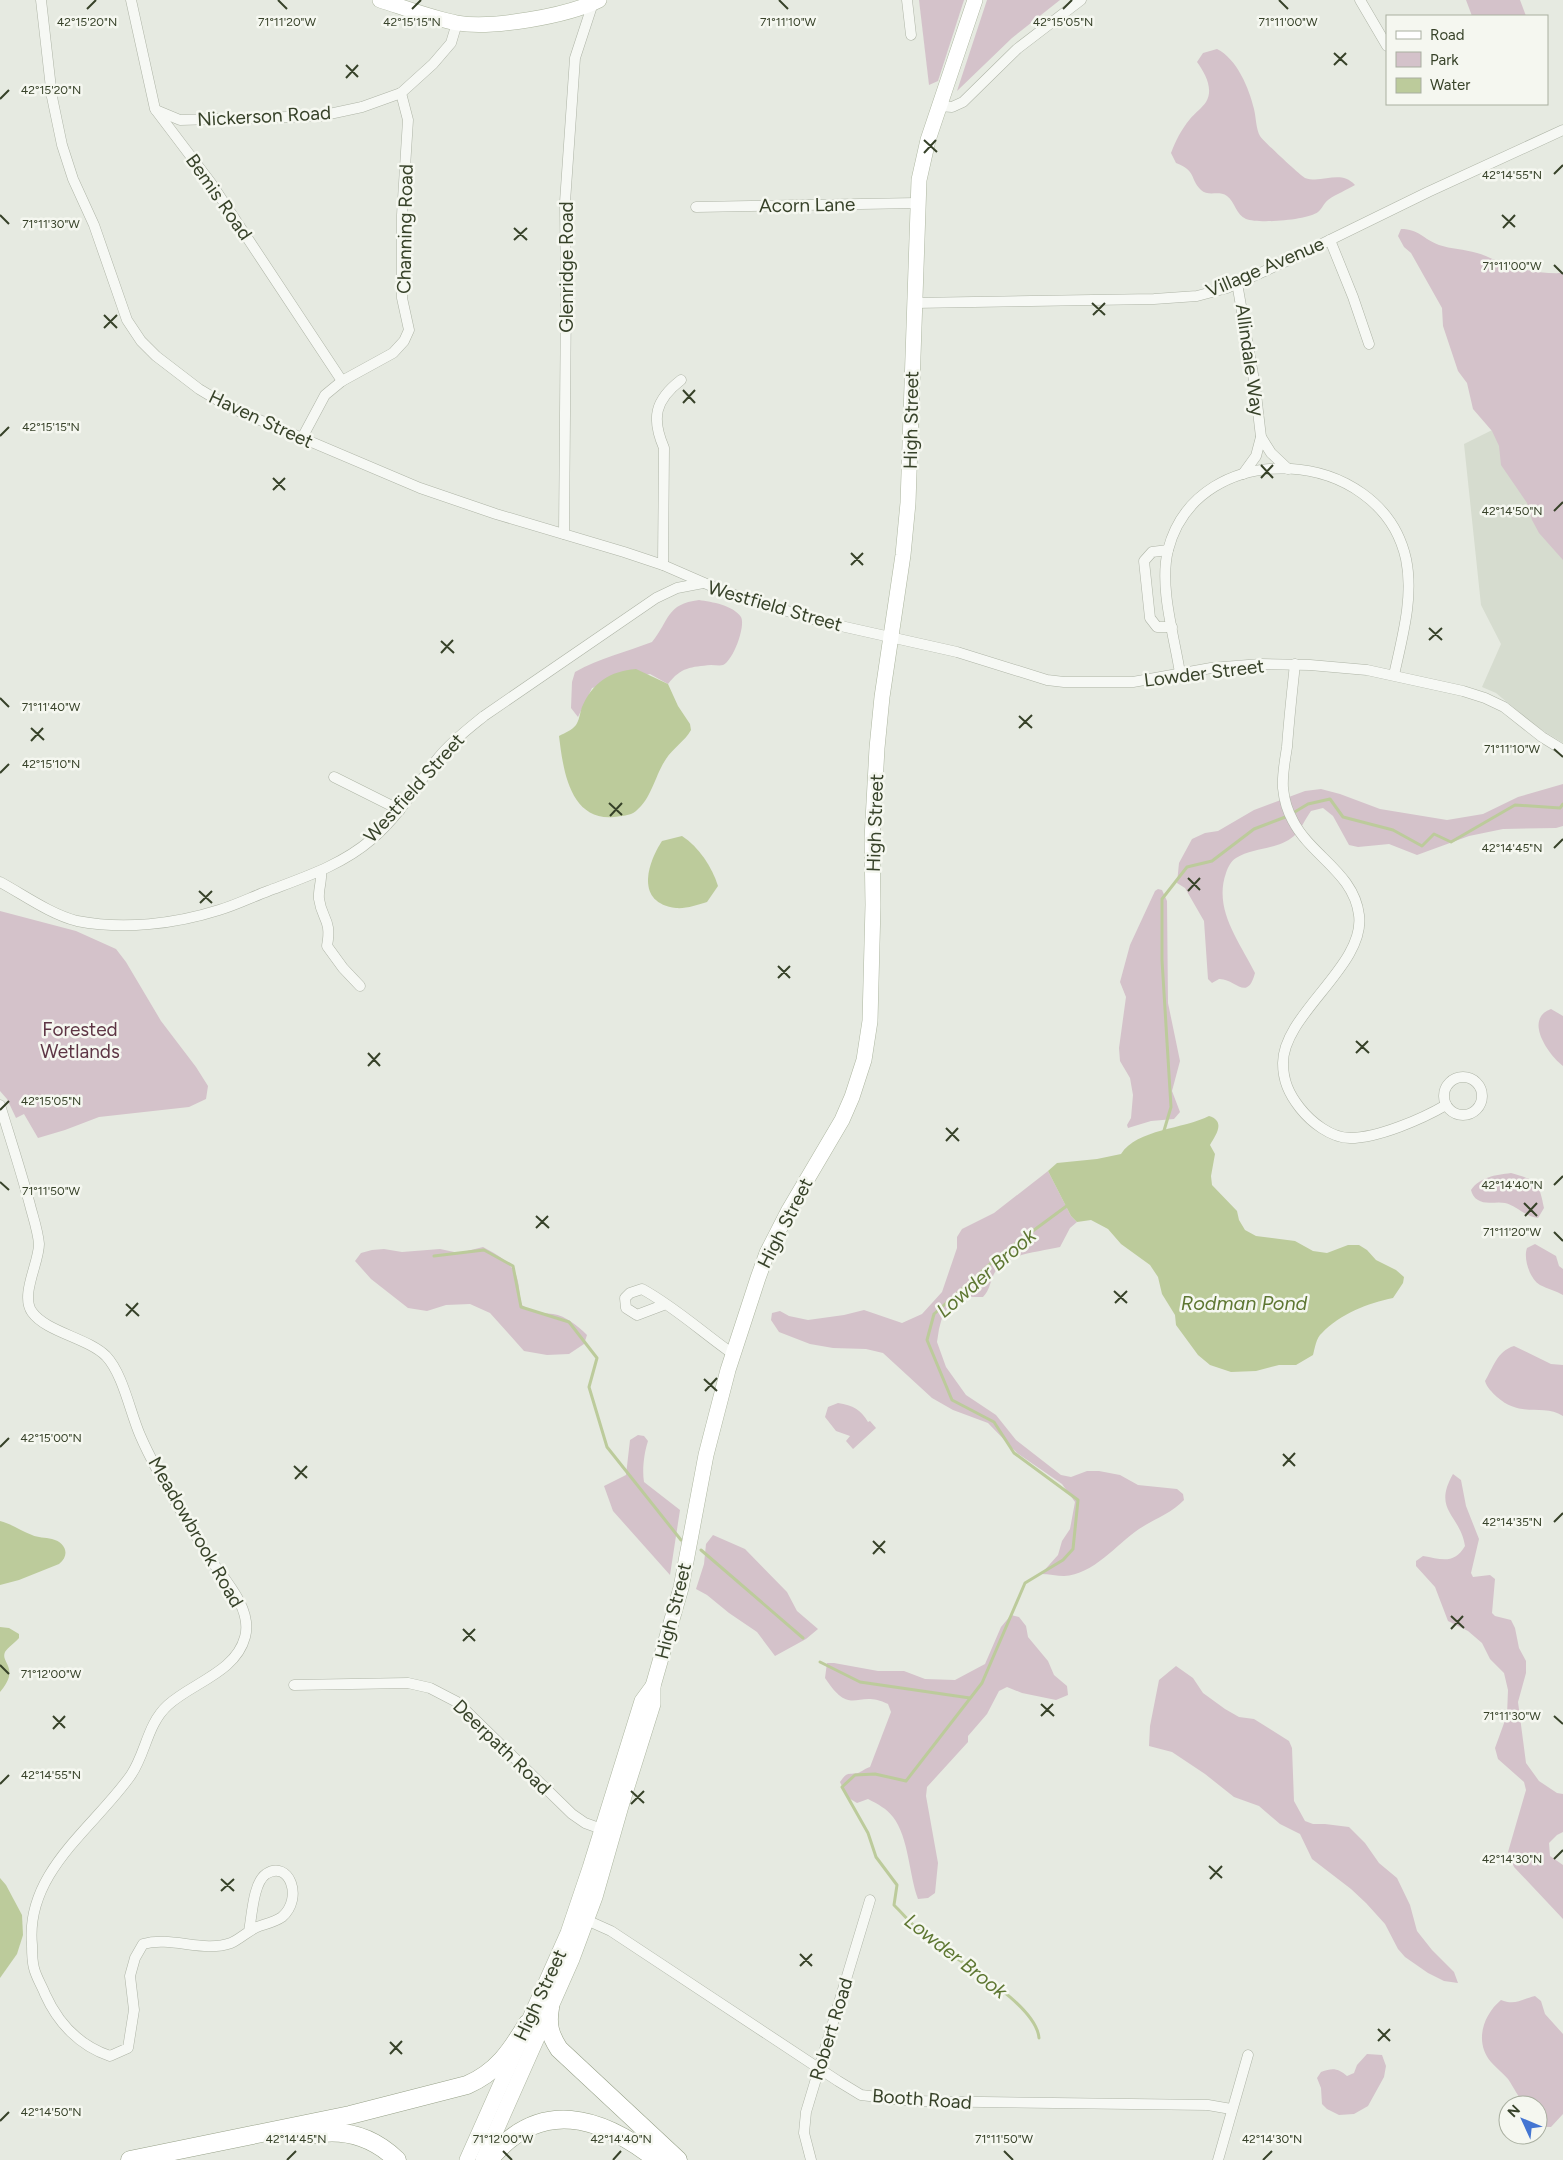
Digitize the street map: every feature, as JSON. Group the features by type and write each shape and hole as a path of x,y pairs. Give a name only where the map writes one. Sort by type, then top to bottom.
{"highway":[{"path":"550,2008 548,2027 552,2039 559,2049 678,2160"},
{"path":"130,2160 324,2121 462,2087 485,2077 499,2066 527,2024"},
{"path":"489,2160 511,2137 526,2127 544,2121 570,2119 603,2128 633,2144 657,2160"},
{"path":"192,2160 330,2132 346,2133 366,2138 379,2145 397,2160"}],"main road":[{"path":"380,0 457,23 478,25 542,17 596,2"},
{"name":"High Street","path":"483,2160 550,2008 608,1831 642,1701 653,1686 681,1588 706,1455 734,1354 767,1253 789,1210 842,1120 864,1060 870,1021 873,905 872,839 877,748 901,572 908,502 917,203 921,165 975,0"},
{"name":"High Street","path":"467,2160 560,1952 581,1917"}],"street":[{"name":"Haven Street","path":"41,0 52,97 62,145 73,179 94,225 127,320 132,330 156,356 198,389 229,407 420,488 496,514 663,565 703,583"},
{"name":"Bemis Road","path":"131,0 155,110 211,183 342,380"},
{"path":"907,0 911,34"},
{"path":"940,106 952,107 963,102 1017,49 1081,0"},
{"path":"1360,0 1386,44"},
{"name":"Glenridge Road","path":"564,534 565,202 575,58 596,2"},
{"path":"401,93 433,64 451,44 457,23"},
{"name":"Channing Road","path":"302,438 325,396 342,380 393,353 404,342 409,330 402,298 402,216 408,120 401,93"},
{"name":"Nickerson Road","path":"155,110 180,120 320,116 362,107 401,93"},
{"name":"Village Avenue","path":"914,303 1171,298 1212,292 1237,283 1563,130"},
{"name":"Acorn Lane","path":"696,207 917,203"},
{"path":"1330,240 1353,297 1369,344"},
{"name":"Allindale Way","path":"1237,283 1255,386 1261,437 1256,456 1243,474"},
{"path":"663,565 664,448 657,432 658,408 666,391 681,380"},
{"name":"Allindale Way","path":"1261,437 1270,453 1288,469"},
{"path":"1180,673 1165,579 1168,550 1176,528 1195,501 1220,482 1243,474 1288,469 1325,474 1353,487 1381,510 1394,529 1406,560 1408,596 1394,675"},
{"path":"1168,550 1152,552 1144,561 1150,618 1157,626 1172,627"},
{"name":"Westfield Street","path":"0,882 48,910 75,920 102,924 150,924 219,910 321,872 372,839 400,810 440,756 464,731 656,598 677,588 703,583 725,592 823,622 891,637"},
{"name":"Lowder Street","path":"891,637 956,652 1055,681 1133,682 1227,666 1295,664 1353,668 1394,675 1485,698 1504,707 1542,737 1563,750"},
{"path":"1295,664 1283,780 1284,790 1290,814 1309,843 1338,871 1350,887 1359,916 1359,931 1349,954 1307,1011 1287,1042 1283,1062 1286,1087 1309,1120 1331,1132 1349,1138 1403,1125 1446,1105"},
{"path":"334,777 400,810"},
{"path":"321,872 320,901 330,931 327,946 343,968 360,986"},
{"name":"Meadowbrook Road","path":"0,1105 20,1170 39,1245 28,1298 31,1311 42,1320 106,1356 120,1381 140,1436 166,1485 208,1556 239,1601 246,1622 245,1638 236,1655 224,1666 169,1704 155,1720 132,1773 56,1866 42,1889 34,1911 31,1933 34,1968 48,2000 64,2024 79,2041 92,2050 110,2056 128,2048 134,2010 130,1976 135,1958 143,1944 156,1940 212,1946 231,1943 249,1931 280,1918 291,1907 294,1891 289,1878 280,1872 268,1872 260,1878 249,1931"},
{"path":"666,1304 734,1354"},
{"name":"Deerpath Road","path":"294,1684 408,1682 439,1692 465,1709 572,1814 585,1823 608,1831"},
{"name":"Robert Road","path":"811,2160 804,2133 806,2112 870,1900"},
{"name":"Booth Road","path":"581,1917 611,1931 819,2069 861,2094 881,2098 921,2101 1208,2105 1231,2109"},
{"path":"1218,2160 1231,2109 1248,2055"}],"shaded area":[{"path":"1563,395 1563,743 1537,727 1496,693 1482,687 1501,644 1481,605 1464,444"}],"green space":[{"path":"919,0 964,0 938,81 929,85"},
{"path":"987,0 1060,0 1012,38 957,91"},
{"path":"1466,0 1520,0 1526,15 1472,15"},
{"path":"1217,49 1231,60 1241,75 1252,101 1260,136 1267,144 1305,178 1337,177 1349,180 1355,185 1328,200 1313,215 1272,221 1246,219 1240,215 1232,202 1224,194 1207,193 1201,190 1190,172 1176,163 1171,153 1184,127 1206,102 1208,97 1208,81 1197,62 1203,53"},
{"path":"1401,229 1417,232 1439,245 1480,254 1517,268 1563,273 1563,560 1539,533 1532,520 1527,503 1501,465 1499,446 1492,431 1473,409 1467,383 1458,371 1443,326 1442,308 1411,253 1404,247 1398,236"},
{"path":"699,600 728,607 741,617 742,628 740,635 727,662 723,665 692,667 677,674 668,684 650,674 592,688 578,717 571,708 572,682 575,672 603,659 652,642 674,609 688,602"},
{"path":"1563,784 1563,826 1556,828 1503,829 1469,836 1417,855 1389,844 1358,847 1349,845 1333,816 1323,808 1311,811 1299,831 1288,841 1243,854 1234,859 1230,864 1223,887 1223,900 1230,925 1255,973 1252,982 1244,988 1225,980 1219,979 1212,983 1208,979 1204,921 1185,888 1177,883 1179,863 1192,839 1205,833 1218,831 1254,810 1305,791 1321,789 1380,809 1447,820 1483,814 1518,797"},
{"path":"1158,889 1162,890 1167,901 1168,1003 1180,1061 1172,1091 1180,1112 1174,1119 1151,1121 1128,1128 1133,1095 1130,1078 1120,1061 1119,1048 1126,997 1120,982 1130,945 1155,891"},
{"name":"Forested Wetlands","path":"0,911 76,931 116,949 126,962 161,1021 208,1086 206,1099 189,1107 99,1117 38,1138 24,1114 16,1118 7,1099 0,1091"},
{"path":"1551,1009 1563,1016 1563,1066 1551,1054 1541,1038 1539,1029 1539,1021 1543,1014"},
{"path":"1048,1171 1071,1216 1077,1222 1070,1228 1060,1247 1024,1254 1000,1266 983,1297 963,1297 952,1303 943,1314 937,1342 946,1367 966,1395 996,1415 1016,1440 1061,1475 1071,1477 1087,1471 1099,1471 1120,1475 1138,1485 1177,1489 1183,1494 1184,1500 1139,1529 1095,1565 1075,1574 1064,1576 1041,1574 1058,1555 1062,1541 1070,1529 1075,1502 1062,1484 1017,1453 988,1423 953,1410 932,1398 883,1353 866,1349 833,1348 810,1344 779,1332 771,1320 772,1313 780,1311 789,1316 808,1320 864,1310 902,1323 922,1314 942,1292 957,1248 957,1237 962,1229 994,1213"},
{"path":"1511,1173 1531,1180 1538,1187 1544,1208 1538,1218 1529,1216 1509,1204 1484,1202 1473,1196 1471,1190 1483,1179"},
{"path":"1535,1244 1556,1256 1559,1266 1563,1269 1563,1295 1540,1285 1530,1274 1526,1253 1527,1248"},
{"path":"483,1247 510,1265 518,1282 522,1305 533,1311 558,1315 572,1322 587,1335 584,1344 569,1354 547,1355 524,1351 490,1313 470,1304 446,1305 427,1311 408,1308 371,1279 355,1261 361,1253 372,1250 384,1249 402,1252 440,1249 459,1253"},
{"path":"1514,1346 1551,1364 1563,1365 1563,1416 1555,1412 1524,1409 1506,1404 1488,1388 1485,1381 1496,1360 1508,1348"},
{"path":"838,1403 856,1409 876,1428 853,1449 846,1441 850,1436 836,1431 825,1417 828,1407"},
{"path":"638,1435 644,1436 648,1441 645,1451 644,1482 680,1510 670,1575 613,1511 604,1486 626,1475 630,1440"},
{"path":"1453,1474 1461,1480 1466,1506 1479,1539 1471,1573 1473,1577 1490,1575 1495,1579 1492,1613 1495,1616 1511,1620 1515,1628 1519,1648 1526,1661 1526,1673 1518,1702 1526,1763 1539,1781 1557,1793 1563,1794 1563,1832 1549,1843 1550,1856 1563,1865 1563,1919 1514,1867 1508,1852 1526,1790 1524,1782 1498,1759 1495,1748 1507,1715 1508,1690 1504,1673 1490,1659 1482,1643 1468,1631 1448,1621 1435,1587 1416,1566 1416,1561 1423,1556 1441,1559 1452,1558 1461,1552 1465,1546 1458,1526 1446,1505 1447,1486"},
{"path":"713,1535 745,1549 787,1592 797,1611 818,1629 806,1639 775,1656 757,1632 696,1589 704,1564 706,1544"},
{"path":"1011,1615 1019,1617 1026,1626 1028,1637 1048,1661 1054,1675 1067,1686 1068,1695 1056,1700 1022,1693 1007,1687 999,1691 987,1714 968,1736 968,1742 927,1787 926,1796 938,1863 935,1893 928,1898 918,1899 906,1846 893,1817 882,1807 868,1799 857,1803 847,1797 840,1782 846,1775 858,1773 870,1767 891,1712 888,1704 877,1700 848,1700 842,1697 825,1678 827,1663 878,1671 904,1671 925,1679 955,1680 985,1664 1001,1627"},
{"path":"1176,1666 1193,1678 1203,1693 1225,1709 1239,1717 1254,1719 1289,1741 1292,1748 1294,1801 1305,1821 1313,1824 1349,1827 1365,1843 1379,1863 1397,1878 1410,1905 1417,1931 1432,1950 1454,1972 1458,1983 1444,1981 1428,1973 1405,1957 1398,1949 1385,1924 1366,1903 1312,1859 1300,1834 1280,1824 1259,1806 1234,1797 1205,1774 1172,1752 1149,1746 1150,1726 1159,1680"},
{"path":"1535,1996 1541,2001 1545,2014 1563,2034 1563,2114 1551,2127 1548,2127 1548,2095 1517,2095 1508,2079 1491,2062 1483,2046 1483,2029 1489,2013 1501,2000 1514,2002"},
{"path":"1367,2054 1382,2055 1386,2066 1384,2077 1368,2106 1354,2114 1339,2115 1327,2109 1322,2104 1321,2088 1317,2078 1321,2072 1335,2070 1347,2076 1354,2073 1357,2065"}],"water":[{"path":"636,669 668,684 678,706 690,724 691,730 666,759 646,800 636,811 622,816 599,816 587,811 578,802 571,790 566,777 559,736 576,725 586,699 597,685 618,672"},
{"path":"682,836 704,858 718,886 707,902 676,908 663,905 654,899 648,881 652,860 662,841"},
{"name":"Rodman Pond","path":"1209,1116 1217,1121 1218,1125 1217,1133 1210,1145 1215,1154 1211,1176 1212,1185 1237,1211 1239,1220 1245,1230 1256,1236 1295,1241 1313,1251 1327,1253 1348,1245 1359,1245 1367,1250 1376,1260 1396,1270 1404,1277 1403,1283 1393,1298 1364,1306 1329,1326 1318,1338 1313,1355 1296,1365 1279,1365 1256,1371 1231,1372 1210,1365 1198,1355 1176,1325 1175,1315 1162,1294 1158,1277 1150,1265 1121,1244 1108,1229 1091,1220 1077,1222 1071,1216 1048,1171 1057,1163 1097,1159 1121,1154 1128,1146 1149,1134"},
{"path":"0,1521 34,1536 57,1541 65,1549 65,1557 59,1564 19,1580 0,1585"},
{"path":"0,1627 9,1628 19,1634 19,1638 5,1652 4,1656 9,1677 0,1692"},
{"path":"0,1878 6,1885 22,1915 23,1935 17,1954 0,1978"}],"waterway":[{"name":"Lowder Brook","path":"1163,1134 1171,1107 1162,960 1162,899 1187,867 1212,861 1254,829 1288,816 1308,804 1330,799 1343,817 1393,830 1422,846 1434,834 1451,842 1515,805 1560,808 1563,804"},
{"name":"Lowder Brook","path":"1039,2038 1034,2024 1024,2010 990,1982 924,1935 894,1905 897,1885 876,1857 868,1833 842,1787 855,1775 875,1774 906,1781 982,1683 1025,1583 1063,1560 1073,1549 1078,1500 1014,1453 994,1422 952,1400 927,1340 934,1314 999,1256 1068,1205"},
{"path":"434,1256 484,1250 513,1266 521,1307 569,1322 597,1358 589,1387 607,1447 681,1540"},
{"path":"701,1550 803,1638"},
{"path":"820,1662 860,1682 970,1698"}]}
